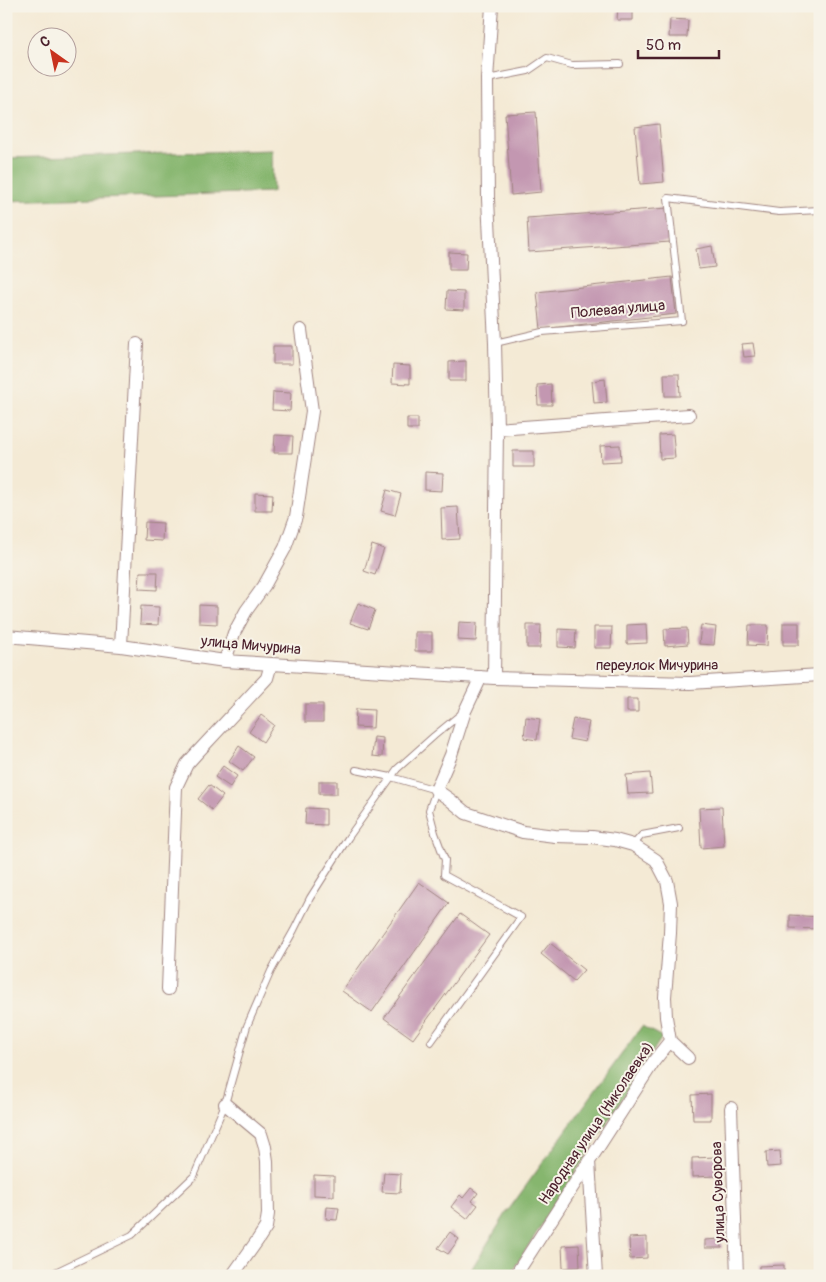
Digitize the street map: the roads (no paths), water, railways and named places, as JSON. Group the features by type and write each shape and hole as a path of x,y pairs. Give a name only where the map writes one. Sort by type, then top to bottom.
{"street":[{"path":"436,790 465,711 487,678 497,429 488,199 487,79 492,6"},
{"path":"225,661 234,632 264,586 285,548 296,518 312,411 301,330"},
{"path":"121,646 137,344"},
{"path":"497,429 689,416"},
{"name":"улица Мичурина","path":"6,636 121,646 225,661 487,678"},
{"path":"168,988 176,787 187,764 267,678 271,664"},
{"name":"переулок Мичурина","path":"487,678 690,683 820,675"},
{"name":"Народная улица (Николаевка)","path":"436,790 466,813 523,832 556,836 592,837 633,845 656,860 667,882 671,904 664,997 670,1041 654,1061 515,1276"},
{"path":"670,1041 688,1058"},
{"path":"225,1104 261,1134 265,1147 267,1171 268,1214 266,1227 232,1276"},
{"name":"улица Суворова","path":"731,1108 737,1276"},
{"path":"589,1161 596,1276"}],"lane":[{"path":"487,79 528,71 547,58 572,65 620,64"},
{"name":"Полевая улица","path":"495,343 542,332 682,320 668,198 780,212 820,210"},
{"path":"47,1276 132,1235 194,1176 225,1104 246,1026 271,971 310,898 348,838 397,769 465,711"},
{"path":"356,770 391,777 436,790 429,810 445,860 444,875 521,918 430,1042"},
{"path":"633,845 642,835 679,828"}]}
